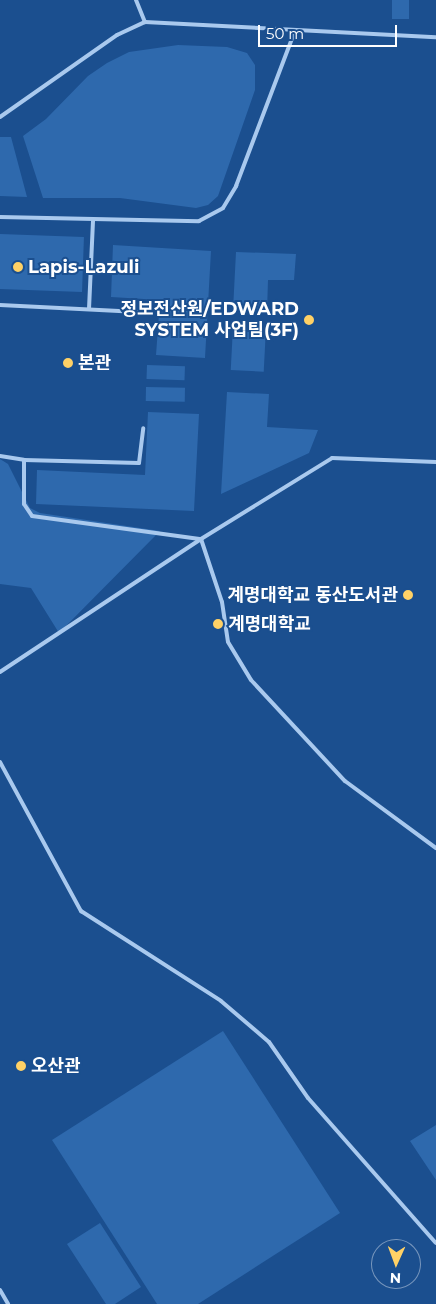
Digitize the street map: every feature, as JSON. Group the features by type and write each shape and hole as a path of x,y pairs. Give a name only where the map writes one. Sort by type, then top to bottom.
{"lane":[{"path":"136,0 145,22"},
{"path":"0,116 117,35 145,22 436,37"},
{"path":"0,217 199,221 224,208 236,186 295,31"},
{"path":"89,309 93,220"},
{"path":"0,305 139,312"},
{"path":"0,456 24,460 139,463 143,428"},
{"path":"0,672 201,539 332,458 436,462"},
{"path":"24,460 24,504 32,516 201,539"},
{"path":"201,539 222,602 228,642 251,680 275,709 345,781 436,848"},
{"path":"0,762 81,910 221,1001 269,1042 308,1098 436,1243"},
{"path":"0,1290 8,1304"}],"shaded area":[{"path":"392,0 409,0 409,19 392,19"},
{"path":"178,45 227,47 247,53 255,65 255,90 218,196 208,205 196,208 120,198 43,198 23,136 46,119 88,76 107,63 129,52"},
{"path":"0,137 11,137 27,197 0,196"},
{"path":"0,234 84,237 82,292 0,289"},
{"path":"113,245 211,251 205,358 156,355 160,300 111,297"},
{"path":"236,252 296,254 294,280 268,280 267,312 233,310"},
{"path":"233,327 266,329 264,372 231,370"},
{"path":"147,365 185,366 184,380 147,379"},
{"path":"146,387 185,388 185,402 146,401"},
{"path":"227,392 269,394 267,427 318,430 309,453 221,494"},
{"path":"148,412 199,414 194,511 36,504 37,470 145,475"},
{"path":"0,459 8,464 30,508 40,513 160,531 59,633 31,588 0,584"},
{"path":"223,1031 340,1213 198,1304 157,1304 52,1140"},
{"path":"436,1125 436,1180 410,1141"},
{"path":"100,1223 141,1287 115,1304 106,1304 67,1244"}],"place":[{"name":"Lapis-Lazuli","path":"18,267"},
{"name":"정보전산원/EDWARD SYSTEM 사업팀(3F)","path":"309,320"},
{"name":"본관","path":"68,363"},
{"name":"계명대학교 동산도서관","path":"408,595"},
{"name":"계명대학교","path":"218,624"},
{"name":"오산관","path":"21,1066"}]}
